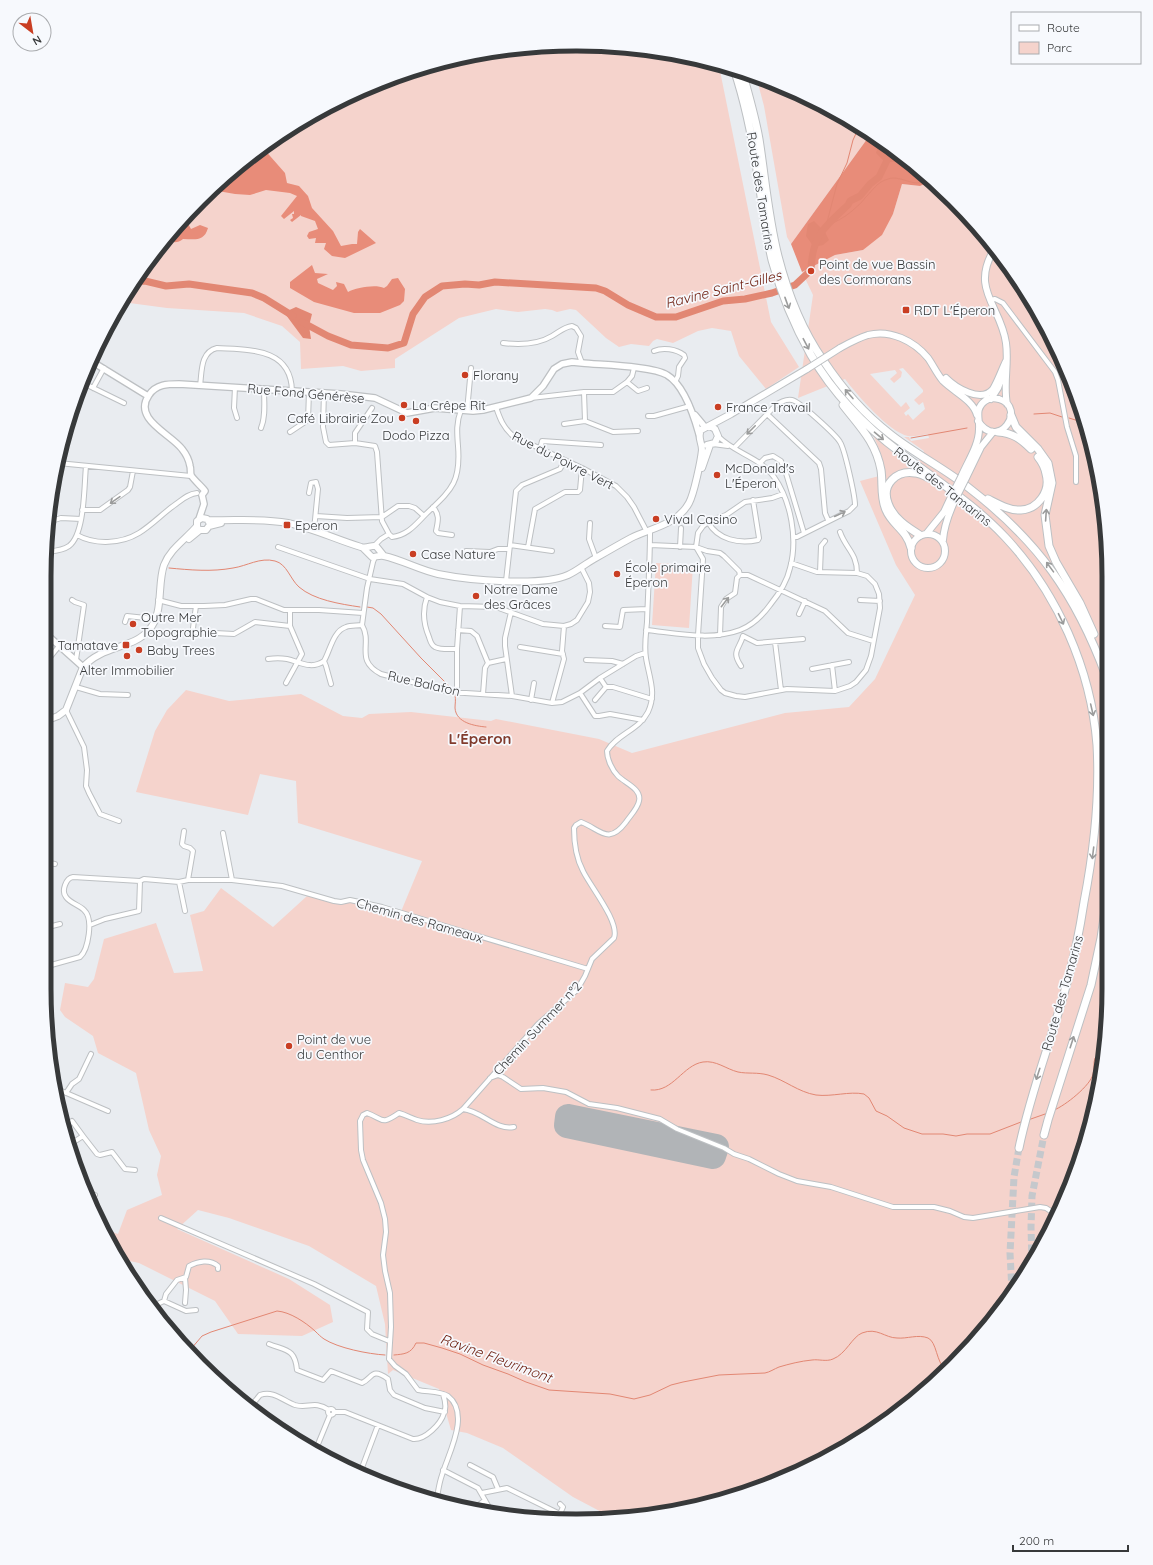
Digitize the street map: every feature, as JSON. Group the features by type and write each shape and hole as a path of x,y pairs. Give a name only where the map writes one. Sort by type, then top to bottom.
{"highway":[{"name":"Route des Tamarins","path":"736,76 752,140 775,257 797,320 813,357 825,376 856,413 874,431 899,452 975,508 1008,540 1028,564 1052,601 1066,630 1082,672 1094,718 1097,745 1097,801 1093,851 1075,953 1068,980 1032,1091 1018,1148"},
{"name":"Route des Tamarins","path":"744,79 758,138 775,257"},
{"name":"Route des Tamarins","path":"797,320 823,361 866,412 890,434 968,486 1017,529 1049,566 1067,593 1086,628 1102,666"},
{"path":"825,376 837,396 873,444 880,464 883,505 889,516 908,537 911,548"},
{"path":"1011,416 1016,427 1038,449 1048,463 1052,483 1045,515 1049,546 1056,562 1086,614 1102,656"},
{"path":"968,486 993,502 1016,510 1029,508 1035,505 1045,492 1047,475 1036,454 1016,436 1008,432 996,432"},
{"path":"923,534 897,518 887,501 887,487 890,481 900,474 914,472 928,478 960,499 1008,540"},
{"name":"Route des Tamarins","path":"1044,1135 1090,985 1102,931"}],"main road":[{"path":"953,498 944,528 943,540 946,554 938,565 932,568 925,568 914,561 911,554 911,548 914,541 923,534 944,512 981,447 996,432 1008,426 1011,416 1007,404 1005,389 1007,353 1005,334 986,291 985,272 991,255"},
{"path":"694,486 702,451 699,434 701,430 731,414 856,339 880,333 893,334 917,347 927,358 942,380 973,406 982,427 987,431 996,432"},
{"path":"964,476 978,438 978,418 981,405 988,400 1001,380 1007,353"},
{"path":"935,370 969,393 983,394 992,389 1006,361"},
{"path":"950,387 967,395 988,400 997,398 1007,404"},
{"path":"199,528 197,522 206,521 247,519 279,521 314,530 433,572 453,576 506,581 549,581 568,575 639,534 661,527 679,516 689,502 710,445 717,440 718,433 731,414"},
{"path":"708,426 718,433"},
{"path":"701,441 710,445"},
{"path":"199,528 206,530 206,521"},
{"path":"51,719 66,710 83,667 94,657 100,653 140,638 149,630 155,619 163,569 166,561 199,528"},
{"path":"923,534 936,535 943,540"}],"street":[{"path":"989,300 995,300 1003,303 1055,372 1058,380 1067,427 1076,456 1076,482"},
{"path":"503,343 522,345 538,342 552,337 564,328 572,326 576,328 580,336 578,352 582,362"},
{"path":"200,386 204,358 210,351 217,348 260,351 273,357 281,362 286,369 291,378 292,391"},
{"path":"654,351 672,350 684,355 685,358 679,367 678,376 675,382"},
{"path":"531,398 543,386 554,368 562,364 582,362 657,370 666,374 675,382 691,409 699,434"},
{"path":"96,364 148,396 145,407 148,419 182,448 190,464 191,476"},
{"path":"93,388 104,368"},
{"path":"324,392 323,427 326,442 333,445 355,443 375,446 377,452 382,521 392,537 401,536 413,528 444,498 454,483 458,473 459,460 456,429 464,411 471,368"},
{"path":"531,398 584,392 613,392 627,382 632,376 634,368"},
{"path":"627,382 638,391 648,388"},
{"name":"Rue Fond Générèse","path":"148,396 157,388 167,384 324,392 375,398 407,413 435,408 464,411 483,410 531,398"},
{"path":"87,385 124,403"},
{"path":"235,387 234,408 236,418"},
{"path":"261,428 264,422 264,389"},
{"path":"290,432 308,420 309,392"},
{"path":"584,392 585,421"},
{"path":"733,447 767,414 785,400 794,400 802,405 841,443 855,505 848,511 793,537"},
{"name":"Rue du Poivre Vert","path":"496,407 500,421 505,429 513,436 582,468 616,486 627,497 649,531"},
{"path":"355,443 355,433 372,408"},
{"path":"648,416 691,409"},
{"path":"691,409 708,426"},
{"path":"767,414 819,463 821,469 825,513 828,520"},
{"path":"564,424 585,421 613,432 638,431"},
{"path":"646,630 698,635 720,635 740,630 753,624 760,617 781,590 787,578 791,563 793,537 790,517 783,494 774,477 760,463 733,447 718,433"},
{"path":"540,449 542,441 601,445"},
{"path":"710,445 719,444 733,447"},
{"path":"760,463 765,458 773,456 781,461 804,533"},
{"path":"506,581 516,491 522,485 560,469 565,460"},
{"path":"63,464 191,476 199,484 200,492 205,500 204,508 206,521"},
{"path":"52,551 63,550 76,539 81,519 86,466"},
{"path":"528,547 535,509 565,492 578,492 580,490 582,468"},
{"path":"82,510 100,510 128,490 133,471"},
{"path":"309,493 311,482 316,482 318,490 314,530"},
{"path":"77,535 86,540 96,542 106,542 132,537 187,496 200,492"},
{"path":"783,494 772,498 745,502 726,515 708,522 699,530 696,547 702,559 698,648 704,664 712,678 725,693 745,697 781,690 836,691 856,682 866,670 871,656 880,601 877,588 871,579 857,573 820,572 791,563"},
{"path":"708,522 716,533 731,540 741,542 758,540 759,538 753,500"},
{"path":"316,516 347,518 382,517 398,506 409,506 415,508 424,516"},
{"path":"433,507 438,513 439,518 436,531 438,533 452,535"},
{"path":"54,520 61,518 81,519"},
{"path":"590,523 589,539 596,558"},
{"path":"680,547 681,528"},
{"name":"Chemin Summer n°2","path":"443,1394 418,1390 406,1374 395,1366 389,1359 391,1326 390,1293 383,1255 386,1232 385,1219 381,1203 363,1160 361,1150 361,1118 367,1113 382,1121 390,1119 399,1113 417,1120 434,1121 454,1116 463,1109 538,1024 577,990 592,958 611,941 615,935 611,920 583,872 577,858 574,828 579,822 581,822 602,834 612,834 619,830 625,823 639,802 638,793 617,775 607,756 607,751 616,740 643,720 652,699 651,678 645,653 650,545 649,531"},
{"path":"840,532 855,557 857,573"},
{"path":"374,552 381,539 389,534"},
{"path":"820,572 821,546 825,541"},
{"path":"650,545 696,547 722,554 739,571 740,575"},
{"path":"278,547 370,580 402,584 440,602 460,606 496,607 543,624 564,626 571,624 576,620 588,602 590,592 589,583 581,567"},
{"path":"466,551 490,552 509,547 528,547 552,551"},
{"name":"Rue Balafon","path":"374,552 362,626 366,631 364,645 366,656 370,667 375,671 422,685 457,692 512,696 552,703 566,701 580,694 600,678 636,656 645,653"},
{"path":"720,635 721,606 726,599 735,593 735,581 740,575 748,574 829,614 848,634 873,641"},
{"path":"427,597 423,607 423,614 424,625 431,644 438,648 457,649"},
{"path":"158,600 181,606 196,606 225,605 256,599 278,608 290,610 363,613"},
{"path":"72,600 84,605 76,660"},
{"path":"860,600 880,601"},
{"path":"799,614 805,601"},
{"path":"196,606 193,628 196,632 234,634 255,622 290,626"},
{"path":"457,692 457,649 460,606"},
{"path":"605,626 620,627 623,610 647,609"},
{"path":"286,683 299,662 302,654 290,626 290,610"},
{"path":"511,612 505,638 506,659 512,696"},
{"path":"125,622 127,616 155,619"},
{"path":"268,659 286,658 313,666 324,662 340,630 348,626 362,626"},
{"path":"552,703 564,659 562,654 564,626"},
{"path":"458,630 471,631 476,636 488,663"},
{"path":"740,630 743,636 756,643 804,639"},
{"path":"741,666 736,655 736,651 743,636"},
{"path":"51,638 83,667"},
{"path":"775,642 781,690"},
{"path":"51,656 60,645"},
{"path":"520,647 562,654"},
{"path":"483,694 485,668 488,663 506,659"},
{"path":"586,660 612,661 623,664"},
{"path":"324,662 331,684"},
{"path":"812,669 849,662"},
{"path":"832,665 836,691"},
{"path":"600,678 606,687"},
{"path":"531,700 534,683"},
{"path":"76,687 100,694 128,695"},
{"path":"595,700 606,687 613,687 652,699"},
{"path":"580,694 595,716 610,714 643,720"},
{"path":"66,710 84,747 87,770 86,786 89,793 100,814 119,821"},
{"path":"184,831 182,844 190,848 193,852 188,880"},
{"path":"223,833 232,880"},
{"path":"51,864 55,864"},
{"name":"Chemin des Rameaux","path":"90,925 84,910 69,900 64,894 66,880 69,878 179,882 188,880 232,880 282,886 334,901 341,902 350,900 382,907 588,969"},
{"path":"51,965 82,956 90,925 105,919 139,911 140,881"},
{"path":"179,882 185,911"},
{"path":"51,926 60,924"},
{"path":"66,1093 72,1084 79,1079 91,1054"},
{"path":"490,1078 498,1076 521,1089 543,1088 566,1092 589,1104 617,1108 660,1119 677,1129 724,1148 734,1154 749,1159 797,1181 831,1187 893,1207 934,1207 950,1211 964,1217 973,1218 1040,1207 1046,1208 1052,1212"},
{"path":"61,1091 108,1111"},
{"path":"463,1109 471,1110 501,1127 507,1129 514,1127"},
{"path":"69,1124 72,1122 97,1154 100,1155 112,1152 125,1169 135,1170"},
{"path":"74,1142 83,1136"},
{"path":"161,1218 314,1284 368,1312 368,1331 389,1341"},
{"path":"185,1303 185,1278 189,1266 201,1262 215,1263 218,1266 218,1269"},
{"path":"157,1304 164,1300 166,1294 177,1280 185,1278"},
{"path":"164,1300 186,1311 196,1310"},
{"path":"269,1344 293,1354 296,1359 297,1370 322,1380 331,1371 362,1383 374,1373 388,1379 390,1390 394,1395 425,1408 445,1412"},
{"path":"254,1403 260,1395 269,1393 295,1405 315,1404 329,1410 332,1409 335,1412 345,1412 418,1439 432,1430 442,1419 445,1412 443,1394"},
{"path":"437,1495 443,1470 456,1434 458,1418 454,1405 449,1397 443,1394"},
{"path":"316,1445 330,1415 329,1410"},
{"path":"330,1415 333,1415 335,1412"},
{"path":"362,1468 378,1425"},
{"path":"470,1465 493,1477 498,1489"},
{"path":"443,1470 478,1488 489,1507"},
{"path":"482,1493 507,1488 556,1513"},
{"path":"480,1505 485,1500"},
{"path":"560,1504 563,1508 562,1514"}],"green space":[{"path":"576,51 645,55 679,61 720,71 771,322 799,367 766,389 739,356 731,331 712,328 698,331 673,343 657,339 649,346 631,344 619,347 606,338 576,310 570,309 557,312 545,309 518,312 496,309 459,318 395,359 395,368 361,371 343,366 301,369 300,342 282,326 244,313 167,308 128,303 181,230 230,181 257,160 314,121 344,105 375,91 440,69 508,55"},
{"path":"758,84 809,105 839,121 867,139 791,244 787,237 764,106"},
{"path":"902,184 920,186 926,184 948,205 972,230 993,257 1032,314 1062,375 1084,440 1092,474 1098,508 1102,576 1102,988 1098,1057 1092,1091 1084,1125 1062,1190 1032,1251 993,1308 972,1335 923,1384 868,1425 839,1444 778,1474 713,1496 679,1504 645,1510 604,1513 573,1497 503,1448 467,1433 451,1430 439,1389 393,1370 388,1374 385,1324 376,1286 309,1246 229,1218 198,1210 177,1229 289,1279 330,1305 333,1322 302,1336 238,1334 215,1301 139,1263 127,1261 111,1231 118,1234 127,1210 162,1195 157,1175 161,1156 149,1130 136,1073 98,1053 93,1036 65,1017 60,1010 65,983 88,987 94,979 104,939 156,923 174,973 203,971 190,915 204,911 221,888 273,927 307,896 351,903 400,914 422,861 298,823 296,781 260,774 248,815 136,792 155,731 167,710 186,690 229,701 301,694 343,716 362,718 369,714 411,712 491,721 496,719 599,739 632,753 785,713 849,707 875,679 915,595 896,565 860,481 883,475 880,452 870,430 892,452 911,465 919,460 924,451 904,437 909,437 911,441 929,438 928,434 908,436 892,428 865,403 845,379 798,398 813,295 802,272 835,255 863,250 893,214","holes":["903,368 923,390 923,392 914,400 919,405 923,402 925,409 913,420 908,414 906,416 904,413 910,408 906,402 901,407 870,374 895,370 897,373 890,379 894,383 901,377 902,372 899,369"]},
{"path":"656,563 693,565 689,628 652,625"}],"shaded area":[{"path":"867,139 926,184 920,186 902,184 893,214 882,235 863,250 835,255 802,272 791,244"},
{"path":"878,147 897,160 895,162 885,162 876,153"},
{"path":"267,153 285,173 287,183 299,186 308,196 312,208 333,231 341,246 357,244 358,232 360,229 376,243 345,258 332,256 324,249 326,243 315,243 316,238 309,239 307,236 309,232 318,229 315,221 301,215 292,222 290,220 293,218 292,214 294,214 294,211 284,219 281,216 297,196 290,193 266,190 250,195 219,191 230,181"},
{"path":"814,221 825,232 829,240 823,245 814,247 806,236 808,224"},
{"path":"188,223 191,229 200,225 208,228 204,236 201,238 183,239 181,241 172,242"},
{"path":"312,265 315,273 328,274 317,279 318,283 333,290 337,286 336,282 344,284 348,292 366,287 376,286 384,288 392,279 398,278 405,289 404,301 400,305 380,313 354,313 314,302 290,288 290,282"},
{"path":"296,307 312,314 309,326 311,339 303,338 286,315 285,312"}],"waterway":[{"path":"826,226 837,184 847,163 856,132"},
{"name":"Ravine Saint-Gilles","path":"302,322 328,336 351,345 388,348 404,343 413,314 425,297 442,286 465,284 479,285 495,282 596,288 605,291 628,305 656,317 676,317 723,301 745,299 772,293 795,285 811,270 814,249 821,233 826,226 848,205 850,201 860,196 870,184 879,177 889,155"},
{"path":"825,227 849,213 884,180 893,178 914,183 924,182"},
{"name":"Ravine Saint-Gilles","path":"143,281 166,286 189,284 252,293 264,298 293,316"},
{"path":"1034,414 1050,413 1062,417"},
{"path":"1069,418 1078,421"},
{"path":"911,438 967,428"},
{"path":"169,568 217,570 238,567 264,560 275,561 283,565 299,587 312,595 328,601 360,607"},
{"path":"367,607 373,608 381,614 449,686"},
{"path":"455,695 455,708 459,717 467,723 486,727"},
{"path":"1054,1110 1071,1100 1088,1084 1093,1074 1095,1058 1098,1055"},
{"path":"651,1090 666,1087 696,1064 712,1062 738,1072 768,1075 803,1091 816,1095 852,1093 864,1094 869,1098 876,1111 887,1116 904,1128 922,1134 943,1134 956,1136 967,1134 990,1134 1021,1122"},
{"path":"1028,1120 1048,1113"},
{"name":"Ravine Fleurimont","path":"193,1347 202,1336 211,1332 277,1311 287,1313 297,1318 324,1339 337,1345 362,1352 385,1355"},
{"name":"Ravine Fleurimont","path":"394,1355 404,1354 412,1349 416,1343 424,1343 460,1354 483,1365 549,1390 610,1394 634,1399 650,1395 671,1385 683,1382 719,1375 765,1373 779,1367 799,1362 830,1360 838,1357 858,1335 867,1331 877,1332 893,1338 920,1336 928,1338 931,1340 942,1366"}],"runway":[{"path":"568,1117 716,1147 713,1156 567,1125 568,1117"}],"tunnel":[{"path":"1032,1251 1032,1196 1044,1135"},
{"path":"1012,1282 1010,1253 1014,1177 1019,1148"}],"place":[{"name":"Point de vue Bassin des Cormorans","path":"811,271"},
{"name":"RDT L'Éperon","path":"906,310"},
{"name":"Florany","path":"465,375"},
{"name":"La Crêpe Rit","path":"404,405"},
{"name":"France Travail","path":"718,407"},
{"name":"Café Librairie Zou","path":"402,418"},
{"name":"Dodo Pizza","path":"416,421"},
{"name":"McDonald's L'Éperon","path":"717,475"},
{"name":"Vival Casino","path":"656,519"},
{"name":"Eperon","path":"287,525"},
{"name":"Case Nature","path":"413,554"},
{"name":"École primaire Éperon","path":"617,574"},
{"name":"Notre Dame des Grâces","path":"476,596"},
{"name":"Outre Mer Topographie","path":"133,624"},
{"name":"Tamatave","path":"126,645"},
{"name":"Baby Trees","path":"139,650"},
{"name":"Alter Immobilier","path":"127,656"},
{"name":"Point de vue du Centhor","path":"289,1046"}],"district":[{"name":"L'Éperon","path":"480,739"}]}
